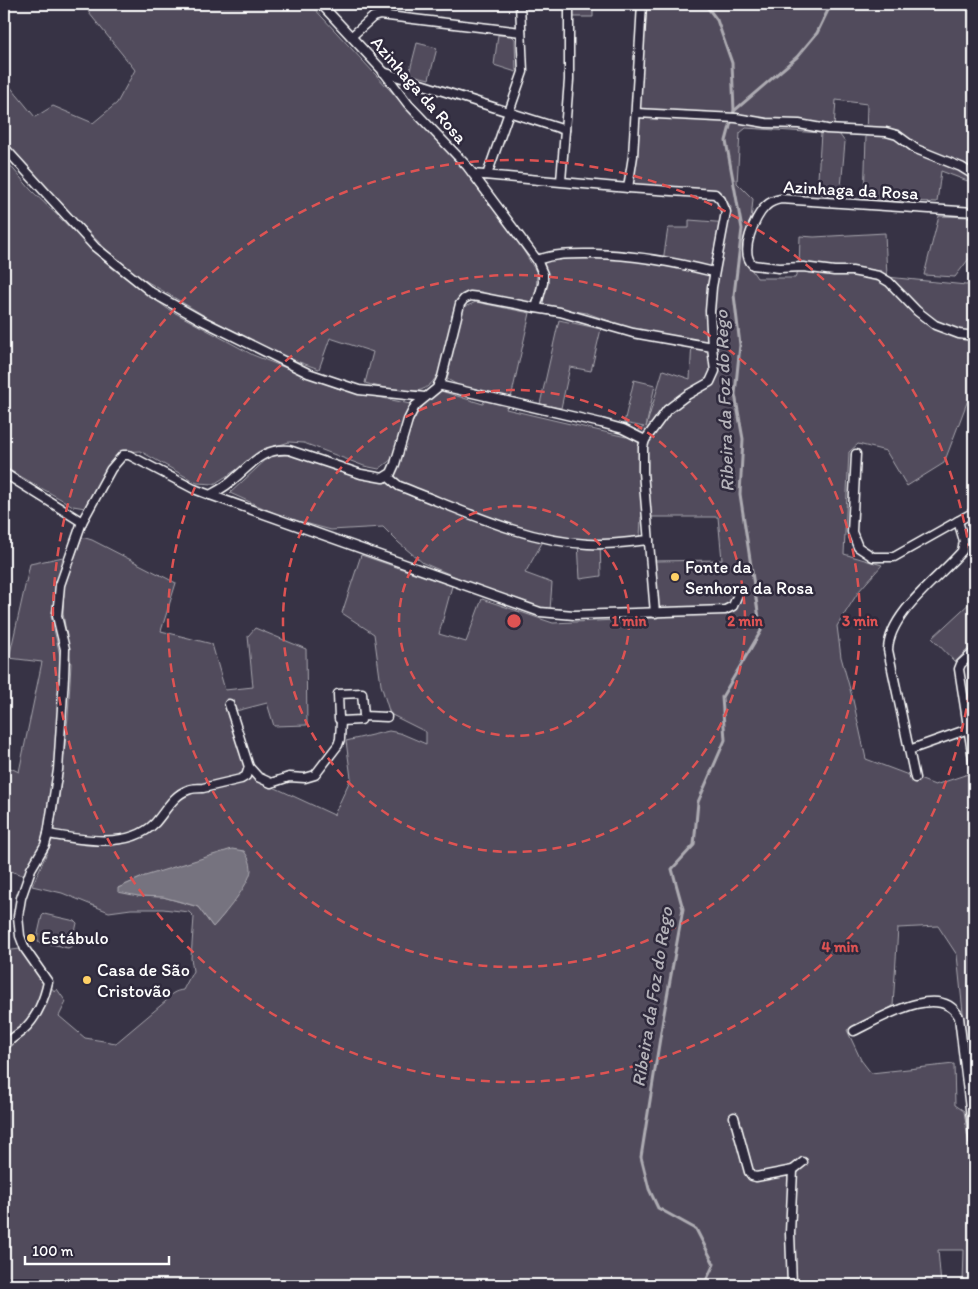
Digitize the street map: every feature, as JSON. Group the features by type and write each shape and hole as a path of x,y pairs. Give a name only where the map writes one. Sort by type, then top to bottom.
{"street":[{"name":"Azinhaga da Rosa","path":"321,4 352,36 408,104 473,174 537,260 543,274 543,283 536,308"},
{"path":"487,175 523,72 520,4"},
{"path":"561,181 570,58 569,4"},
{"path":"628,188 633,156 642,4"},
{"path":"352,36 374,17 380,15 521,32"},
{"path":"383,72 565,130"},
{"path":"636,112 736,118 766,123 799,124 827,129 886,132 897,135 916,148 961,167 974,175"},
{"path":"4,148 95,247 151,292 201,320 308,373 359,390 425,397"},
{"path":"473,174 628,188 710,193 719,197 726,212 714,272 710,311 715,370 710,382 687,395 667,410 644,440 643,472 654,613"},
{"name":"Azinhaga da Rosa","path":"974,212 781,199 766,206 760,213 750,232 747,252 748,259 753,265 834,272 852,271 879,276 889,282 935,325 958,334 974,336"},
{"path":"537,260 565,253 614,255 669,261 714,272"},
{"path":"210,495 226,487 256,459 268,452 279,450 301,454 378,478 391,473 408,420 415,406 438,385 454,333 460,304 470,296 560,312 633,333 712,347"},
{"path":"438,385 601,423 623,429 644,440"},
{"path":"856,454 852,532 858,547 872,557 894,557 974,512"},
{"path":"4,1046 23,1030 37,1014 48,982 25,949 20,936 18,916 21,898 31,870 45,845 58,770 63,710 64,649 57,616 60,585 82,522 112,469 123,455 135,457 194,489 540,612 574,615 724,610 734,606 738,594"},
{"path":"4,473 82,522"},
{"path":"387,476 399,486 492,522 550,538 591,544 649,540"},
{"path":"915,778 888,650 889,642 894,628 917,596 962,551 964,541 958,521"},
{"path":"974,652 961,664 959,669 971,728 974,765"},
{"path":"230,704 249,767 258,777 271,783 289,777 305,778 315,775 338,745 341,721 339,719 338,694 362,693 364,716 387,717"},
{"path":"341,721 361,720"},
{"path":"909,750 971,728"},
{"path":"48,834 93,840 118,840 134,836 146,831 156,822 175,798 187,790 241,779 246,776 249,767"},
{"path":"854,1031 923,1002 940,1002 954,1008 959,1017 974,1142"},
{"path":"734,1117 752,1176 756,1178 793,1170 802,1162"},
{"path":"792,1285 790,1233 793,1170"}],"shaded area":[{"path":"87,4 310,4 402,103 455,156 516,238 537,273 536,296 529,303 484,294 467,294 462,296 456,302 453,310 447,347 435,378 421,390 401,391 365,383 373,352 330,338 319,369 285,357 210,319 126,269 36,180 4,143 4,79 35,117 53,106 93,123 117,103 135,70 89,13"},
{"path":"570,4 593,4 593,17 571,17"},
{"path":"647,4 974,4 974,203 971,202 973,183 941,171 937,202 864,200 867,104 836,100 834,127 845,142 840,199 817,194 821,133 746,128 740,133 737,183 753,199 747,263 757,278 795,278 799,269 800,236 885,233 887,277 966,285 974,283 974,384 944,463 907,486 886,451 858,444 849,452 844,554 882,565 859,591 837,626 841,657 866,759 935,785 974,772 974,1098 972,1098 957,955 938,926 898,928 893,1006 847,1030 861,1060 871,1073 954,1064 955,1105 964,1111 974,1182 974,1281 963,1283 964,1250 938,1250 941,1285 4,1285 4,951 20,949 55,992 57,989 66,1002 59,1016 85,1038 116,1043 171,995 183,990 193,971 191,958 194,917 189,912 163,909 131,909 109,912 62,893 32,886 50,846 59,799 68,717 71,664 63,613 64,585 82,537 92,540 176,583 161,631 212,644 225,690 253,687 248,636 255,628 306,649 307,725 274,726 267,703 236,711 254,778 334,815 351,778 346,741 389,731 400,733 426,744 426,732 390,714 381,685 374,634 342,613 361,555 452,586 439,634 466,642 482,599 553,623 658,618 653,561 722,560 718,517 641,517 640,538 600,540 601,576 580,579 578,542 546,536 525,573 552,583 550,610 525,606 423,563 383,527 331,530 283,517 230,493 270,456 297,455 353,474 381,475 391,469 399,457 414,420 425,403 432,397 441,391 483,404 488,392 463,388 447,379 462,308 476,302 530,313 511,398 506,409 626,437 644,427 624,423 634,380 655,385 646,427 663,370 690,379 692,340 631,329 587,313 542,306 548,276 535,253 663,261 668,228 689,228 689,220 729,223 731,207 721,193 632,186","holes":["145,876 225,913 213,927 198,907 163,897 138,896 118,888"]},
{"path":"498,35 512,36 515,39 516,72 494,65"},
{"path":"417,43 437,48 429,79 409,74"},
{"path":"4,158 31,190 112,268 168,309 253,355 337,388 410,404 392,459 379,469 364,466 304,443 289,442 264,450 214,484 197,483 140,451 125,452 85,508 73,506 4,467"},
{"path":"939,216 974,217 974,252 955,277 924,275"},
{"path":"559,320 601,329 591,371 570,367 561,408 540,404"},
{"path":"63,557 51,616 62,664 56,767 42,842 25,876 4,869 4,765 19,772 42,662 9,658 30,564"},
{"path":"974,599 974,643 955,662 932,638"},
{"path":"232,849 244,851 249,860 251,870 241,891 213,927 198,907 163,897 138,896 118,892 118,888 145,876"},
{"path":"44,914 77,923 72,946 68,948 39,942 37,938"}],"waterway":[{"path":"705,4 717,20 732,63 734,111"},
{"name":"Ribeira da Foz do Rego","path":"704,1285 714,1264 696,1229 658,1208 649,1189 641,1157 683,909 672,869 694,845 698,802 725,740 722,697 761,631 740,494 743,439 735,394 740,345 734,295 742,229 726,141 734,111 797,57 817,33 831,4"}],"place":[{"name":"Fonte da Senhora da Rosa","path":"675,577"},
{"name":"Estábulo","path":"31,938"},
{"name":"Casa de São Cristovão","path":"87,980"}]}
